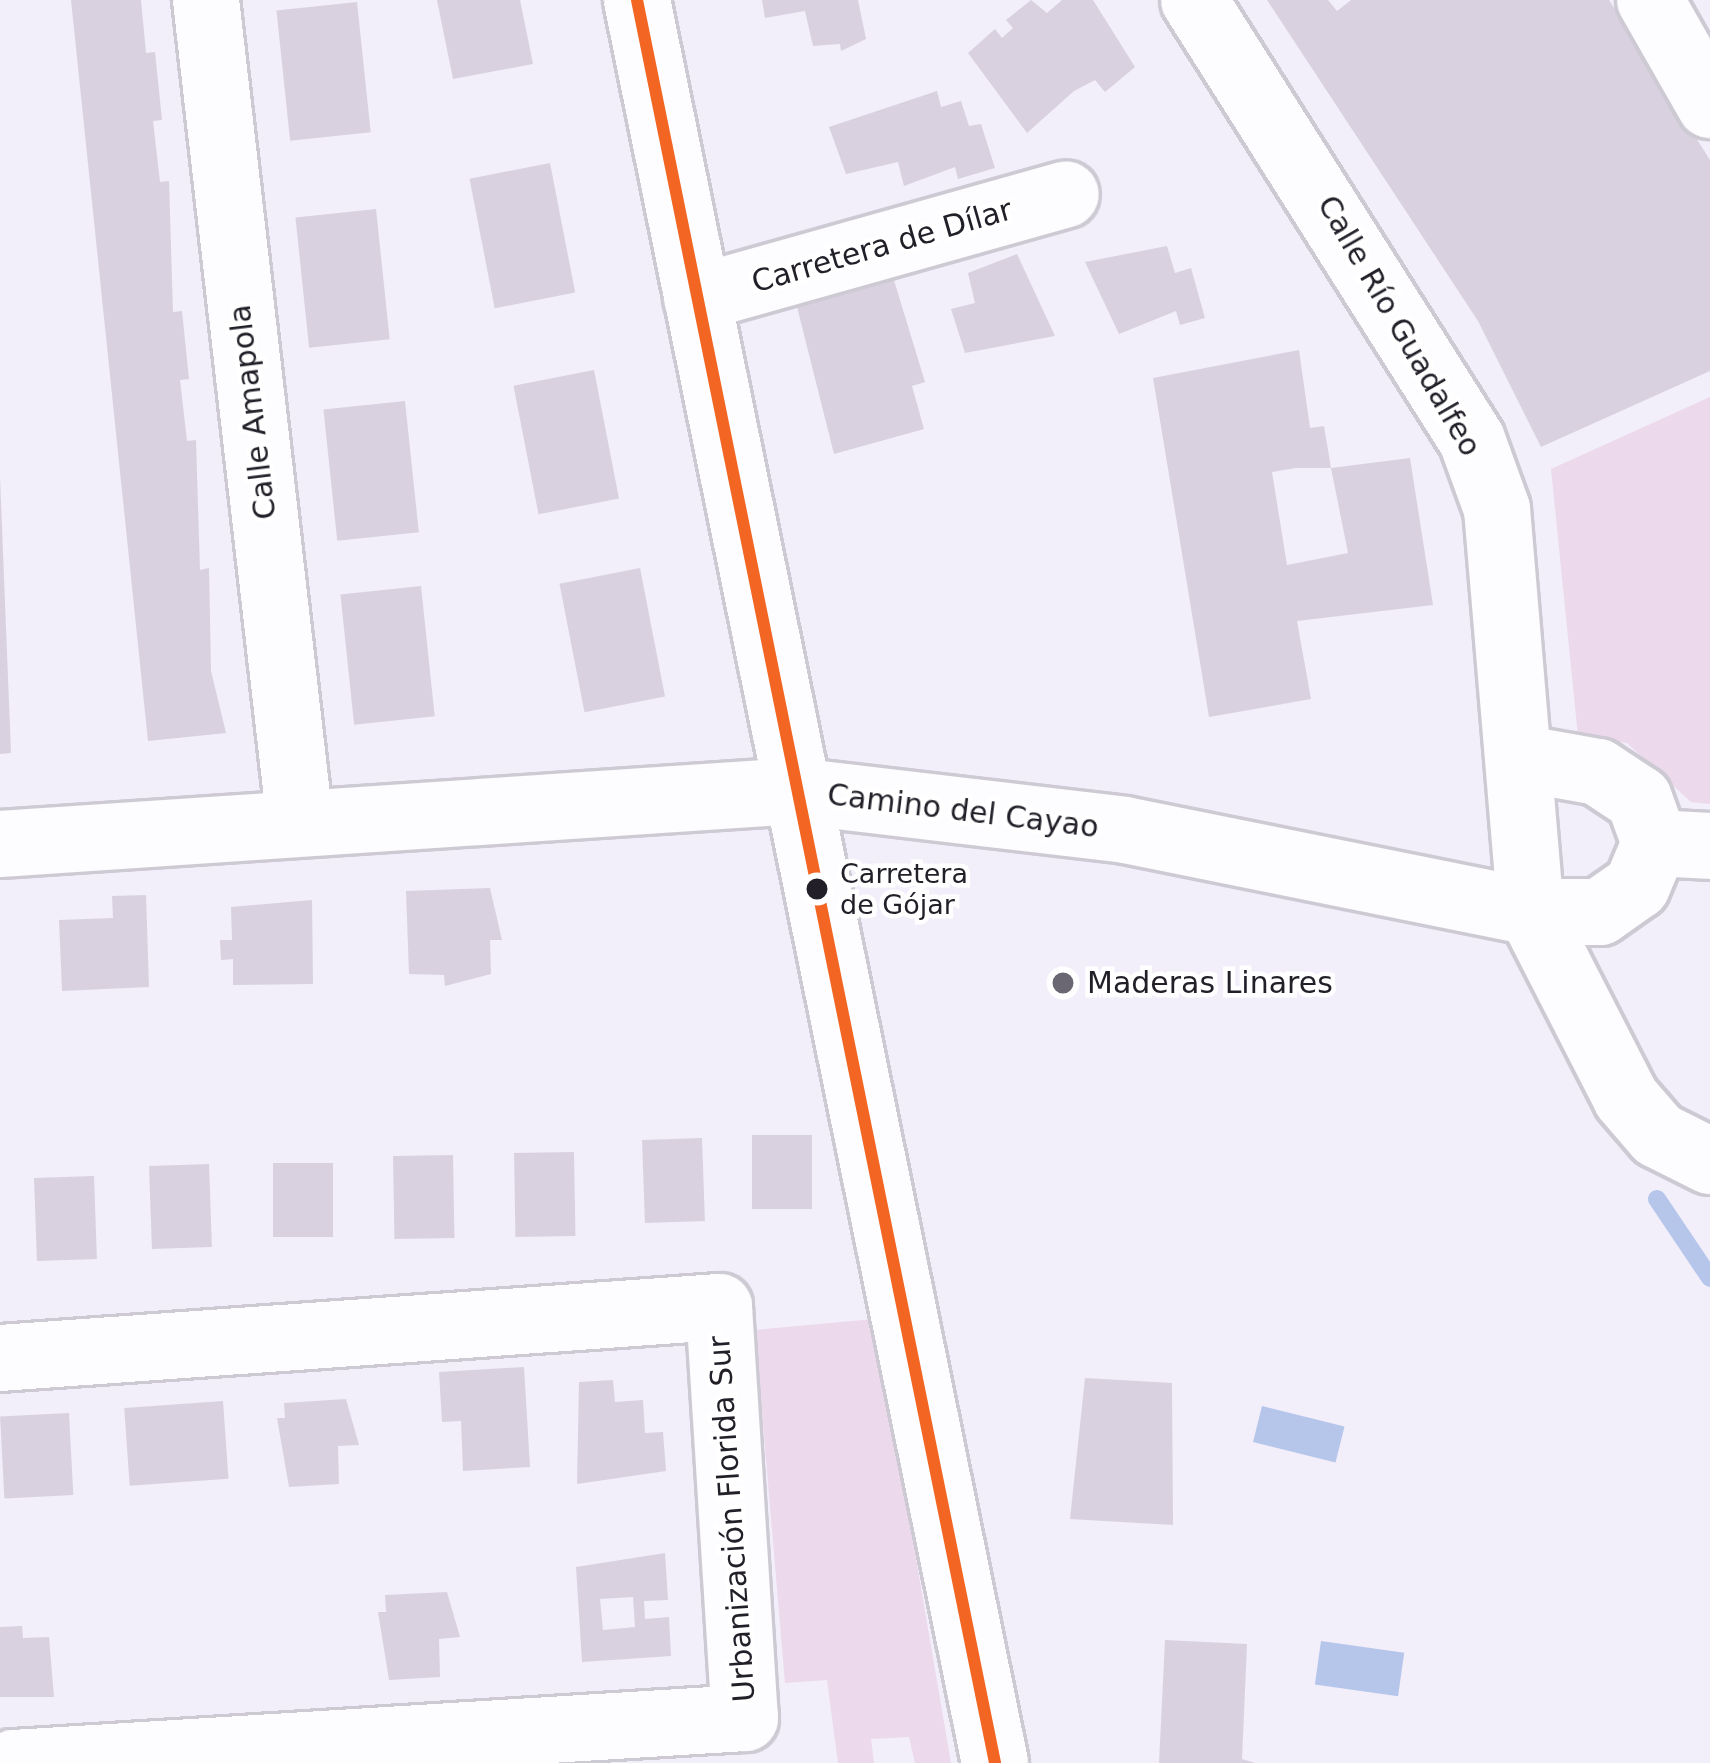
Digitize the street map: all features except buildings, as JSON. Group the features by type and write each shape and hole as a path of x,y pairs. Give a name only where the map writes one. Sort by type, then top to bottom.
{"street":[{"name":"Calle Amapola","path":"206,0 300,823"},
{"path":"637,0 995,1763"},
{"name":"Calle Río Guadalfeo","path":"1194,0 1472,440 1497,509 1531,912"},
{"path":"1650,0 1703,76"},
{"name":"Carretera de Dílar","path":"698,298 1066,194"},
{"path":"1519,758 1598,772 1639,799 1683,845"},
{"name":"Camino del Cayao","path":"0,844 795,790 1125,830 1531,912 1600,912 1683,845"},
{"path":"1531,912 1626,1098 1658,1135 1710,1161"},
{"name":"Urbanización Florida Sur","path":"0,1358 719,1307 745,1718 13,1763"}],"shaded area":[{"path":"1710,397 1710,804 1691,802 1627,743 1578,736 1551,469"},
{"path":"875,1319 951,1763 915,1763 909,1737 871,1739 874,1763 838,1763 827,1680 785,1683 755,1330"}],"water":[{"path":"1262,1406 1344,1427 1336,1462 1253,1442"},
{"path":"1321,1641 1404,1653 1398,1696 1315,1685"}],"waterway":[{"path":"1657,1199 1710,1278"}],"transit line":[{"path":"637,0 995,1763"}],"place":[{"name":"Carretera de Gójar","path":"817,889"},
{"name":"Maderas Linares","path":"1063,983"}]}
